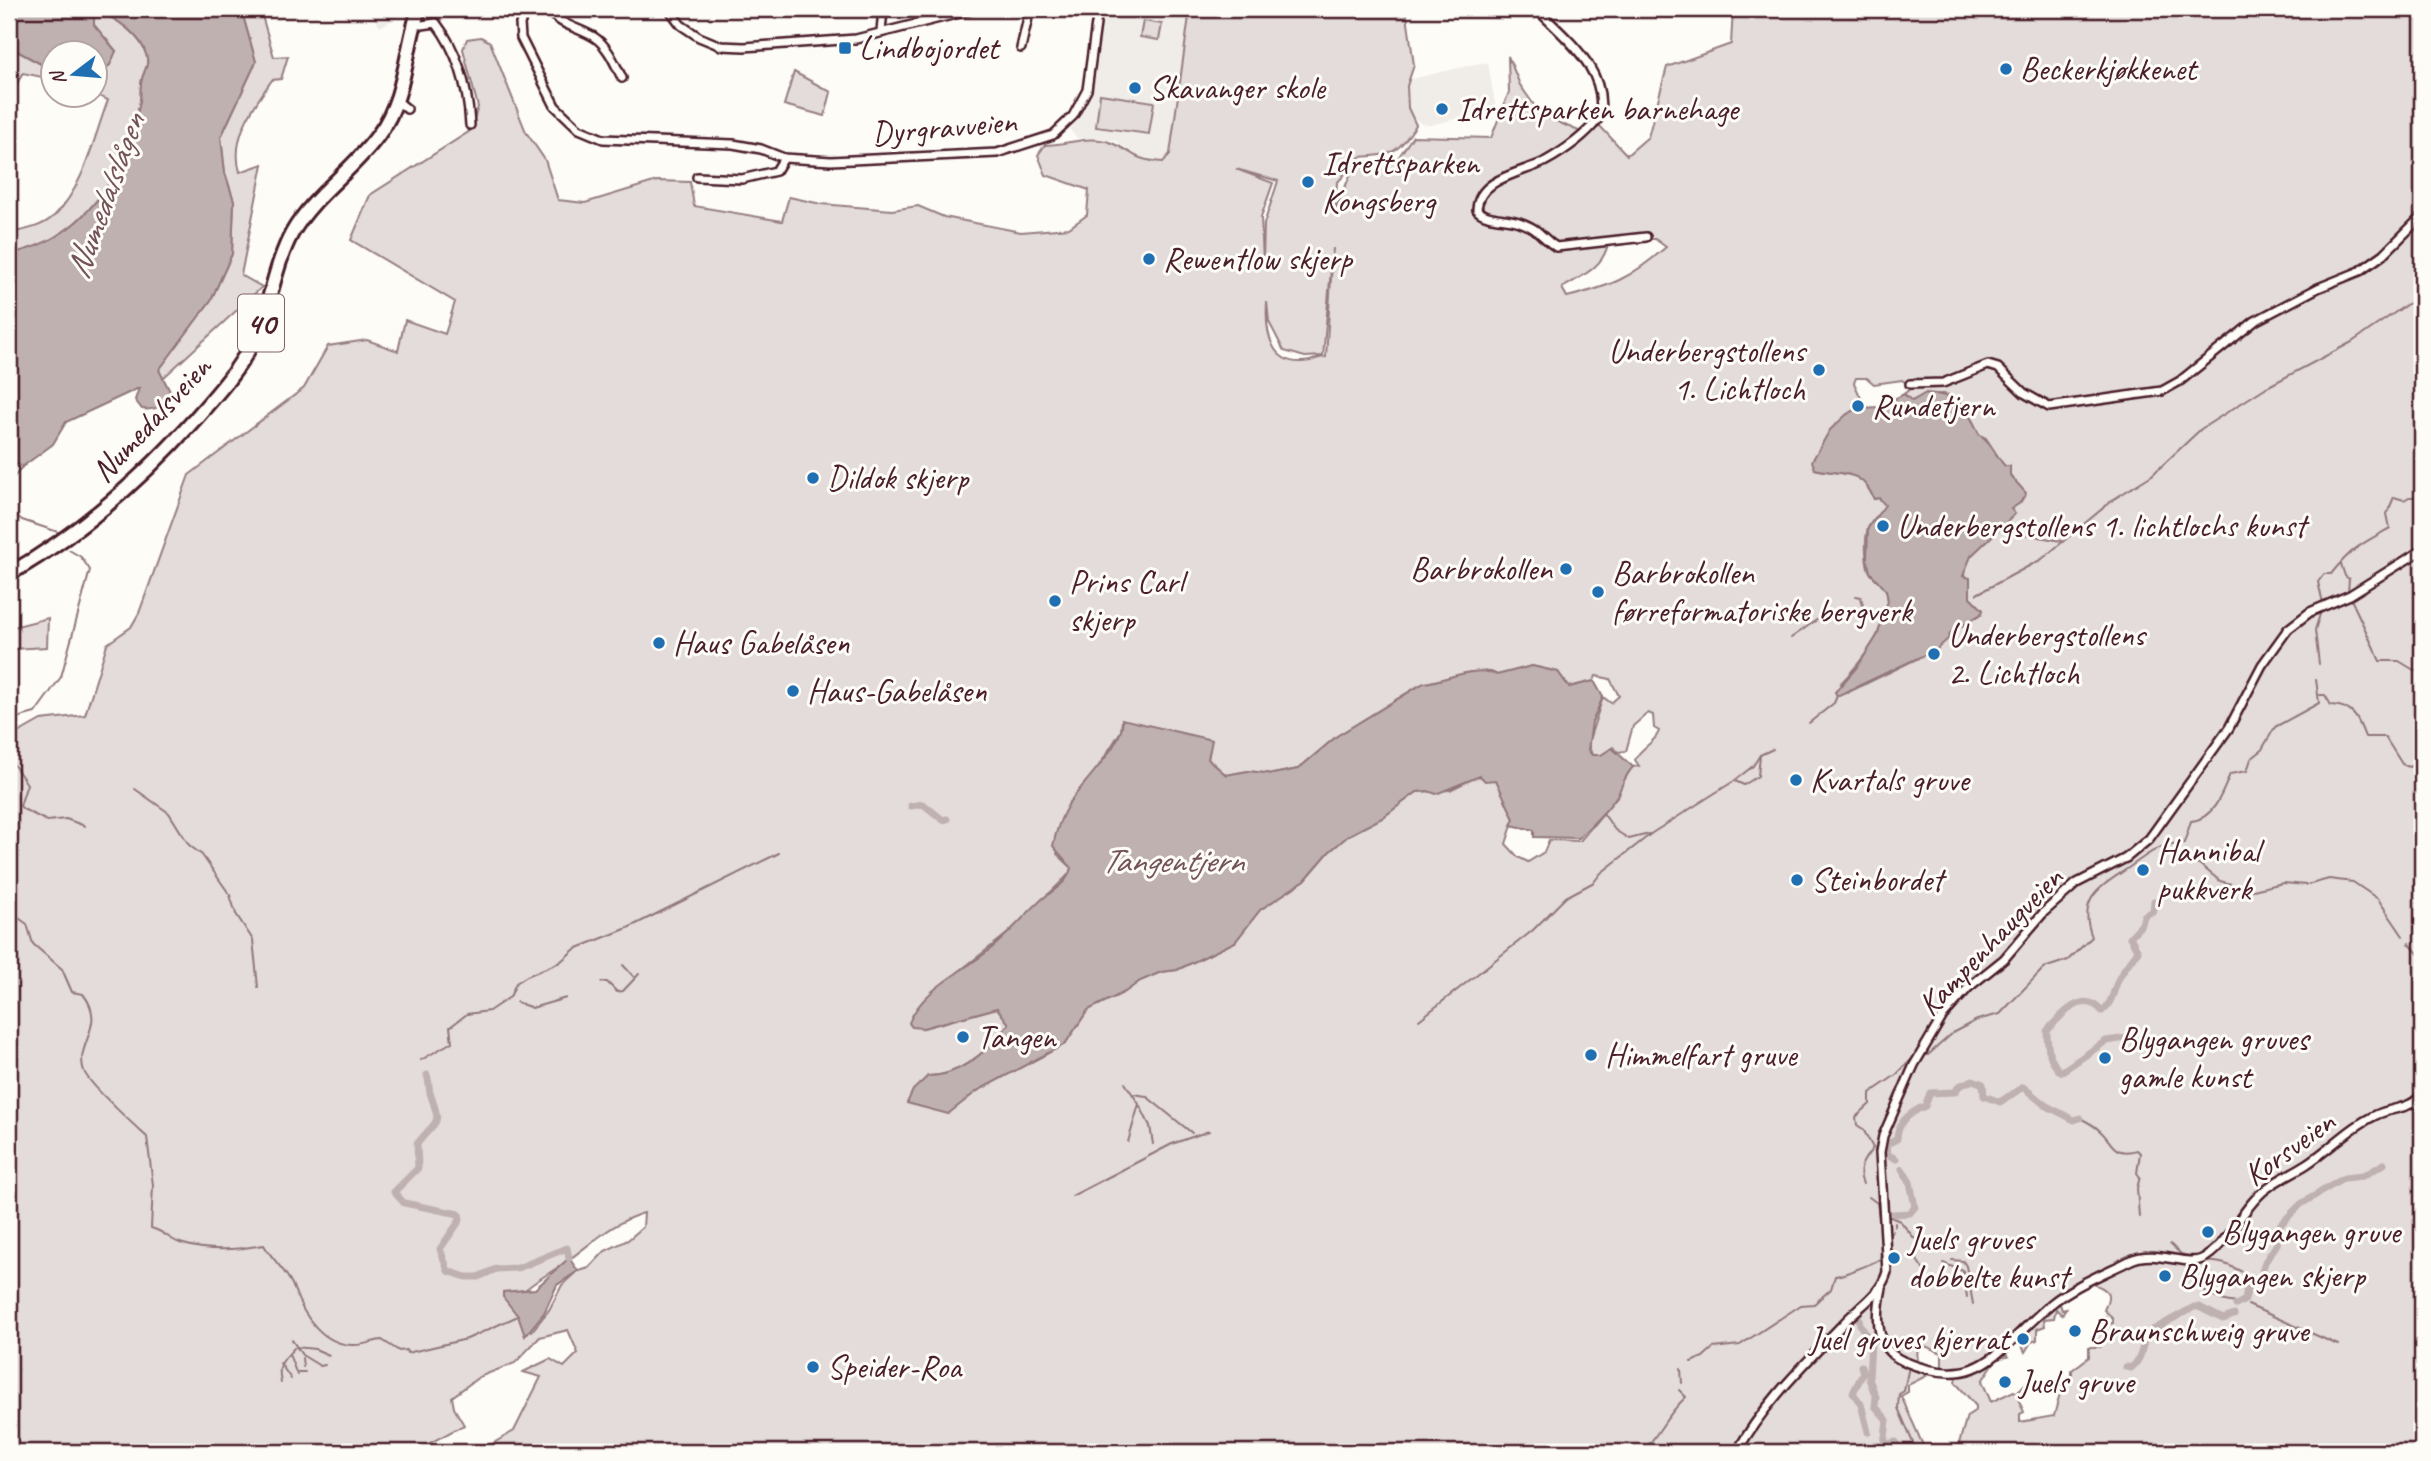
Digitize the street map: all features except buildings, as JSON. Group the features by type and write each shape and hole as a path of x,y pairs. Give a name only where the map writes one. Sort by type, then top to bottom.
{"main road":[{"name":"Numedalsveien","path":"9,574 57,546 111,503 160,456 221,388 257,334 292,233 312,205 372,143 387,121 396,100 419,9"}],"street":[{"name":"Dyrgravveien","path":"526,9 520,24 521,38 555,106 579,129 603,139 733,144 761,149 784,158 842,161 997,153 1053,135 1073,116 1087,90 1098,9"},
{"path":"547,9 560,22 596,38 608,52 622,78"},
{"path":"669,9 681,25 699,37 721,46 830,42 976,9"},
{"path":"881,32 883,9"},
{"path":"1021,48 1030,9"},
{"path":"1537,9 1591,66 1602,100 1599,118 1555,155 1507,176 1487,189 1481,196 1477,210 1484,215 1530,225 1541,231 1556,247 1646,237"},
{"path":"422,24 436,23 462,71 470,104 470,125"},
{"path":"396,100 407,109"},
{"path":"697,177 755,177 776,171 784,158"},
{"path":"1910,383 1943,383 1988,365 1998,368 2024,393 2049,407 2162,391 2180,381 2255,321 2318,288 2360,271 2384,254 2422,216"},
{"name":"Kampenhaugveien","path":"1882,1288 1887,1272 1880,1152 1883,1136 1914,1065 1943,1016 1969,987 2004,959 2044,912 2077,883 2126,858 2150,839 2229,729 2262,665 2288,629 2310,612 2350,595 2422,550"},
{"name":"Korsveien","path":"1882,1288 1878,1323 1884,1350 1891,1356 1931,1372 1970,1371 2003,1349 2059,1298 2134,1258 2157,1255 2192,1261 2203,1259 2216,1249 2265,1189 2308,1163 2376,1115 2409,1105 2422,1094"},
{"path":"1737,1452 1759,1416 1844,1323 1882,1288"}],"shaded area":[{"path":"241,9 260,9 274,57 288,56 281,79 272,80 251,112 238,147 240,172 263,164 241,275 262,287 162,379 159,370 211,300 232,254 234,201 225,173 221,137 256,62"},
{"path":"367,9 404,9 395,19 380,27"},
{"name":"Skavanger skole","path":"1104,9 1186,9 1189,16 1170,152 1162,161 1141,158 1115,140 1077,138 1070,130 1091,93"},
{"path":"1190,9 1406,9 1414,65 1407,86 1408,108 1416,125 1394,151 1360,157 1337,183 1335,211 1351,173 1362,162 1396,161 1413,136 1491,138 1509,92 1508,56 1520,85 1541,115 1588,135 1600,126 1627,155 1648,137 1667,67 1731,44 1733,9 2422,9 2422,1452 1951,1452 1958,1447 1967,1416 1976,1410 1976,1406 1955,1382 1957,1373 1942,1369 1942,1353 1925,1346 1918,1348 1917,1355 1926,1376 1908,1385 1908,1392 1901,1396 1926,1452 478,1452 514,1431 541,1377 523,1372 550,1359 564,1367 578,1353 568,1330 540,1337 515,1363 479,1377 452,1397 454,1408 464,1425 424,1446 428,1452 9,1452 9,738 41,720 85,715 107,644 131,627 139,613 189,475 304,388 328,346 367,340 398,351 405,320 445,334 455,302 351,240 370,195 470,131 478,107 463,49 467,39 481,37 490,42 526,132 545,160 558,200 585,203 657,181 690,182 694,206 782,221 789,197 821,204 892,210 918,206 944,217 1021,232 1069,228 1087,215 1089,190 1046,175 1038,155 1045,145 1095,140 1112,143 1145,160 1163,162 1170,154","holes":["1236,169 1278,181 1264,224 1263,262 1261,217 1273,183","1620,239 1655,239 1666,247 1620,280 1567,297 1562,288 1597,265 1608,243","1333,248 1326,357 1297,362 1278,353 1269,336 1267,302 1269,322 1284,351 1305,357 1323,356","1856,378 1867,378 1874,384 1902,380 1912,387 1904,394 1909,401 1930,395 1950,395 1966,409 1979,435 1986,438 2010,475 2015,506 2011,509 2014,515 1971,556 1963,573 1970,582 1970,597 1983,610 1981,614 1950,633 1925,655 1847,693 1840,684 1874,641 1886,614 1886,590 1871,574 1866,558 1867,530 1886,505 1879,498 1874,499 1869,489 1857,477 1815,469 1859,408 1865,407 1854,383","1532,666 1558,672 1569,687 1594,681 1596,676 1610,679 1619,696 1611,703 1603,697 1588,743 1592,755 1601,756 1613,747 1618,752 1626,751 1633,726 1648,713 1653,715 1654,728 1659,731 1657,735 1637,756 1635,760 1639,766 1632,767 1618,790 1620,793 1580,841 1549,840 1544,852 1528,862 1518,857 1506,844 1514,819 1497,780 1480,775 1450,790 1417,792 1382,818 1349,835 1329,852 1305,880 1260,910 1235,942 1177,970 1161,972 1140,981 1125,992 1088,1010 1065,1044 977,1091 948,1113 928,1076 952,1071 974,1059 1009,1024 997,1008 923,1028 957,973 1016,927 1070,873 1071,867 1057,854 1069,802 1090,780 1121,731 1122,720 1211,741 1208,759 1226,775 1248,771 1273,774 1298,769 1337,736 1420,685 1470,672 1491,672 1497,675","644,1213 643,1227 628,1240 605,1251 589,1268 576,1272 562,1285 549,1310 532,1331 529,1329 519,1295 622,1222","2090,1283 2108,1293 2104,1310 2113,1318 2113,1323 2110,1324 2106,1317 2104,1330 2092,1336 2100,1347 2089,1347 2089,1357 2072,1370 2072,1375 2060,1393 2054,1416 2020,1422 2020,1414 2024,1412 2018,1399 2028,1386 2025,1384 2017,1393 2014,1391 1991,1402 1982,1381 1997,1358 2008,1357 2005,1352 2011,1345 2020,1343 2025,1352 2031,1342 2037,1340 2037,1329 2045,1326 2044,1319 2054,1318 2056,1309 2062,1315 2066,1309 2062,1310 2059,1301"]},
{"path":"100,13 121,23 134,34 147,58 132,135 110,182 76,222 45,243 9,254 9,233 39,225 55,215 65,204 81,176 105,108 108,108 108,61 116,51 108,38 94,25 94,18"},
{"path":"1143,21 1162,24 1159,40 1140,37"},
{"path":"9,28 17,51 38,62 38,76 23,73 13,90 9,89"},
{"path":"1488,63 1495,104 1490,116 1485,111 1431,125 1422,124 1407,113 1407,84 1412,79"},
{"path":"794,72 831,92 825,116 784,105"},
{"name":"Skavanger skole","path":"1100,94 1154,102 1149,134 1096,127"},
{"path":"48,618 47,647 12,649 9,658 9,628"}],"water":[{"name":"Numedalslågen","path":"9,9 241,9 256,62 221,137 225,173 234,201 232,254 211,300 159,370 173,397 159,407 142,409 135,400 139,388 66,422 53,444 22,467 18,464 9,467 9,254 36,246 61,233 100,197 118,167 132,135 147,61 143,47 134,34 121,23 100,13 94,18 94,25 105,38 38,38 38,62 17,51 9,28"},
{"path":"108,42 116,51 108,66"},
{"name":"Rundetjern","path":"1926,393 1953,399 1965,409 1979,434 2005,466 2010,466 2010,475 2026,493 2020,503 2011,509 2015,514 1971,556 1963,576 1970,578 1970,597 1983,610 1981,614 1950,633 1949,638 1937,649 1837,696 1835,692 1858,666 1877,636 1888,601 1886,590 1870,572 1867,559 1868,528 1885,505 1879,498 1874,499 1869,489 1857,477 1815,469 1812,461 1830,430 1847,414 1859,408 1879,407 1904,394 1912,401"},
{"name":"Tangentjern","path":"1532,666 1558,672 1569,687 1594,681 1603,697 1592,722 1588,750 1592,755 1601,755 1612,748 1633,767 1605,812 1579,838 1534,837 1534,830 1511,825 1514,819 1496,780 1485,781 1480,776 1436,794 1428,791 1417,792 1382,818 1349,835 1329,852 1305,880 1260,910 1235,942 1177,970 1161,972 1140,981 1125,992 1088,1010 1065,1044 977,1091 948,1114 907,1103 913,1090 928,1076 952,1071 974,1059 993,1043 1009,1024 997,1008 923,1028 912,1027 909,1023 915,1011 932,991 995,945 1066,878 1071,867 1053,846 1059,825 1068,805 1118,739 1122,719 1212,740 1208,759 1226,775 1248,771 1273,774 1298,769 1337,736 1424,683 1470,672 1497,675"},
{"path":"569,1258 578,1271 557,1285 544,1313 525,1336 518,1316 503,1297 503,1292 535,1289"}],"waterway":[{"path":"1977,594 2042,559 2114,499 2152,475 2201,429 2265,388 2352,342 2422,294"},
{"path":"9,483 22,467"},
{"path":"2323,603 2318,582 2324,574 2331,574 2358,547 2390,528 2387,514 2394,497 2404,500 2409,497 2422,497"},
{"path":"9,510 22,520 58,532"},
{"path":"2002,526 2013,532 2061,541"},
{"path":"9,720 35,713 61,677 90,570 81,557 69,550"},
{"path":"2341,564 2345,576 2349,579 2348,592"},
{"path":"1856,596 1861,597 1867,622 1862,623"},
{"path":"2350,597 2380,661 2399,661 2422,675"},
{"path":"2319,664 2315,630 2321,611"},
{"path":"1791,638 1818,619 1830,619"},
{"path":"1923,1055 1928,1055 1954,1032 1977,1020 2000,1014 2044,968 2068,960 2092,937 2087,911 2102,886 2156,850 2184,843 2191,821 2212,810 2230,774 2247,771 2251,759 2261,751 2275,727 2319,703 2316,679"},
{"path":"2320,695 2325,695 2331,705 2345,708 2354,714 2365,737 2385,737 2402,764 2409,767 2420,761 2422,763"},
{"path":"1809,723 1834,703 1837,696"},
{"path":"1419,1020 1532,931 1566,897 1594,882 1601,873 1652,833 1734,781 1753,766 1760,755 1773,749"},
{"path":"1735,781 1744,785 1758,776 1760,755"},
{"path":"9,758 27,784 20,806 23,809 47,821 66,819 85,826"},
{"path":"135,789 169,813 189,845 202,855 230,895 236,914 253,940 258,987"},
{"path":"911,806 923,804 943,820 947,819"},
{"path":"1603,813 1615,830 1629,839 1649,834"},
{"path":"421,1060 452,1042 450,1027 467,1014 489,1011 510,997 516,983 527,976 560,962 575,949 628,928 779,853"},
{"path":"2182,863 2199,864 2220,881 2253,890 2283,883 2307,885 2329,879 2353,882 2378,899 2403,936"},
{"path":"2127,1038 2106,1041 2061,1072 2050,1053 2047,1031 2065,1012 2080,1003 2087,1002 2102,1011 2106,1008 2121,974 2138,951 2130,937 2142,924 2144,916 2153,911 2154,901"},
{"path":"9,911 27,924 33,944 62,969 72,992 83,994 90,1005 92,1025 83,1052 84,1071 103,1095 147,1137 153,1185 151,1228 176,1242 201,1248 232,1249 264,1245 292,1283 303,1309 316,1327 324,1335 344,1344 358,1345 382,1340 399,1351 406,1350 407,1353 467,1339 518,1316"},
{"path":"2409,943 2422,958"},
{"path":"623,965 634,977"},
{"path":"601,982 607,982 617,992 623,991 639,974"},
{"path":"516,1002 532,1008 566,998"},
{"path":"1863,1184 1861,1169 1873,1148 1863,1129 1857,1125 1856,1117 1870,1104 1870,1093 1896,1075 1915,1056"},
{"path":"427,1075 436,1121 417,1144 418,1168 394,1192 404,1203 459,1214 460,1220 440,1249 448,1271 466,1277 478,1277 496,1269 518,1268 567,1248 569,1258"},
{"path":"1896,1159 1887,1154 1886,1145 1897,1139 1899,1128 1906,1118 1925,1106 1930,1093 1955,1092 1959,1086 1973,1080 1983,1084 1984,1096 2000,1102 2023,1087 2045,1105 2074,1120 2080,1118"},
{"path":"1125,1083 1139,1104 1128,1142"},
{"path":"1134,1094 1146,1096 1192,1133"},
{"path":"1140,1106 1150,1126 1153,1144"},
{"path":"2080,1118 2104,1134 2117,1150 2137,1150 2140,1153 2137,1173 2140,1177 2137,1188 2139,1217"},
{"path":"1072,1196 1172,1144 1209,1131"},
{"path":"2246,1288 2259,1282 2265,1262 2277,1244 2280,1225 2301,1204 2344,1178 2363,1176 2384,1164"},
{"path":"1894,1214 1910,1213 1915,1207 1910,1182 1902,1169"},
{"path":"1869,1197 1877,1203 1881,1231"},
{"path":"1890,1211 1894,1214"},
{"path":"1888,1216 1900,1221 1920,1245 1937,1248"},
{"path":"1691,1362 1703,1357 1713,1348 1740,1345 1801,1305 1814,1304 1831,1289 1835,1276 1880,1259 1882,1243"},
{"path":"2170,1244 2181,1254 2192,1257"},
{"path":"1919,1246 1917,1260 1925,1272 1925,1281"},
{"path":"1952,1260 1963,1261 1966,1266 1973,1304"},
{"path":"1943,1263 1963,1271 1967,1297"},
{"path":"2200,1263 2220,1263 2250,1276"},
{"path":"2194,1264 2194,1282 2205,1292 2222,1300 2243,1303"},
{"path":"2236,1305 2245,1300 2247,1290 2239,1281"},
{"path":"2248,1305 2338,1345"},
{"path":"2126,1367 2131,1368 2136,1363 2149,1332 2194,1307 2223,1319 2234,1315"},
{"path":"1859,1318 1860,1325 1871,1342 1869,1379 1876,1397 1875,1406 1887,1420 1884,1445 1896,1442 1899,1452"},
{"path":"292,1340 302,1355 320,1366 325,1365"},
{"path":"296,1347 315,1349 329,1355"},
{"path":"281,1383 282,1363 294,1348"},
{"path":"289,1354 297,1375"},
{"path":"302,1358 303,1367"},
{"path":"280,1363 291,1379"},
{"path":"1861,1366 1863,1373 1853,1393 1861,1404 1868,1432"},
{"path":"1909,1366 1904,1391 1899,1394 1898,1408 1917,1452"},
{"path":"1681,1369 1682,1383"},
{"path":"296,1372 305,1372"},
{"path":"1642,1452 1686,1397 1679,1390"}],"place":[{"name":"Lindbojordet","path":"845,48"},
{"name":"Beckerkjøkkenet","path":"2006,69"},
{"name":"Skavanger skole","path":"1135,88"},
{"name":"Idrettsparken barnehage","path":"1442,109"},
{"name":"Idrettsparken Kongsberg","path":"1308,182"},
{"name":"Rewentlow skjerp","path":"1149,259"},
{"name":"Underbergstollens 1. Lichtloch","path":"1819,370"},
{"name":"Rundetjern","path":"1858,406"},
{"name":"Dildok skjerp","path":"813,478"},
{"name":"Underbergstollens 1. lichtlochs kunst","path":"1883,526"},
{"name":"Barbrokollen","path":"1566,569"},
{"name":"Barbrokollen førreformatoriske bergverk","path":"1598,592"},
{"name":"Prins Carl skjerp","path":"1055,601"},
{"name":"Haus Gabelåsen","path":"659,643"},
{"name":"Underbergstollens 2. Lichtloch","path":"1934,654"},
{"name":"Haus-Gabelåsen","path":"793,691"},
{"name":"Kvartals gruve","path":"1796,780"},
{"name":"Hannibal pukkverk","path":"2143,870"},
{"name":"Steinbordet","path":"1797,880"},
{"name":"Tangen","path":"963,1037"},
{"name":"Himmelfart gruve","path":"1591,1055"},
{"name":"Blygangen gruves gamle kunst","path":"2105,1058"},
{"name":"Blygangen gruve","path":"2208,1232"},
{"name":"Juels gruves dobbelte kunst","path":"1894,1258"},
{"name":"Blygangen skjerp","path":"2165,1276"},
{"name":"Braunschweig gruve","path":"2075,1331"},
{"name":"Juel gruves kjerrat","path":"2023,1339"},
{"name":"Speider-Roa","path":"813,1367"},
{"name":"Juels gruve","path":"2005,1382"}]}
